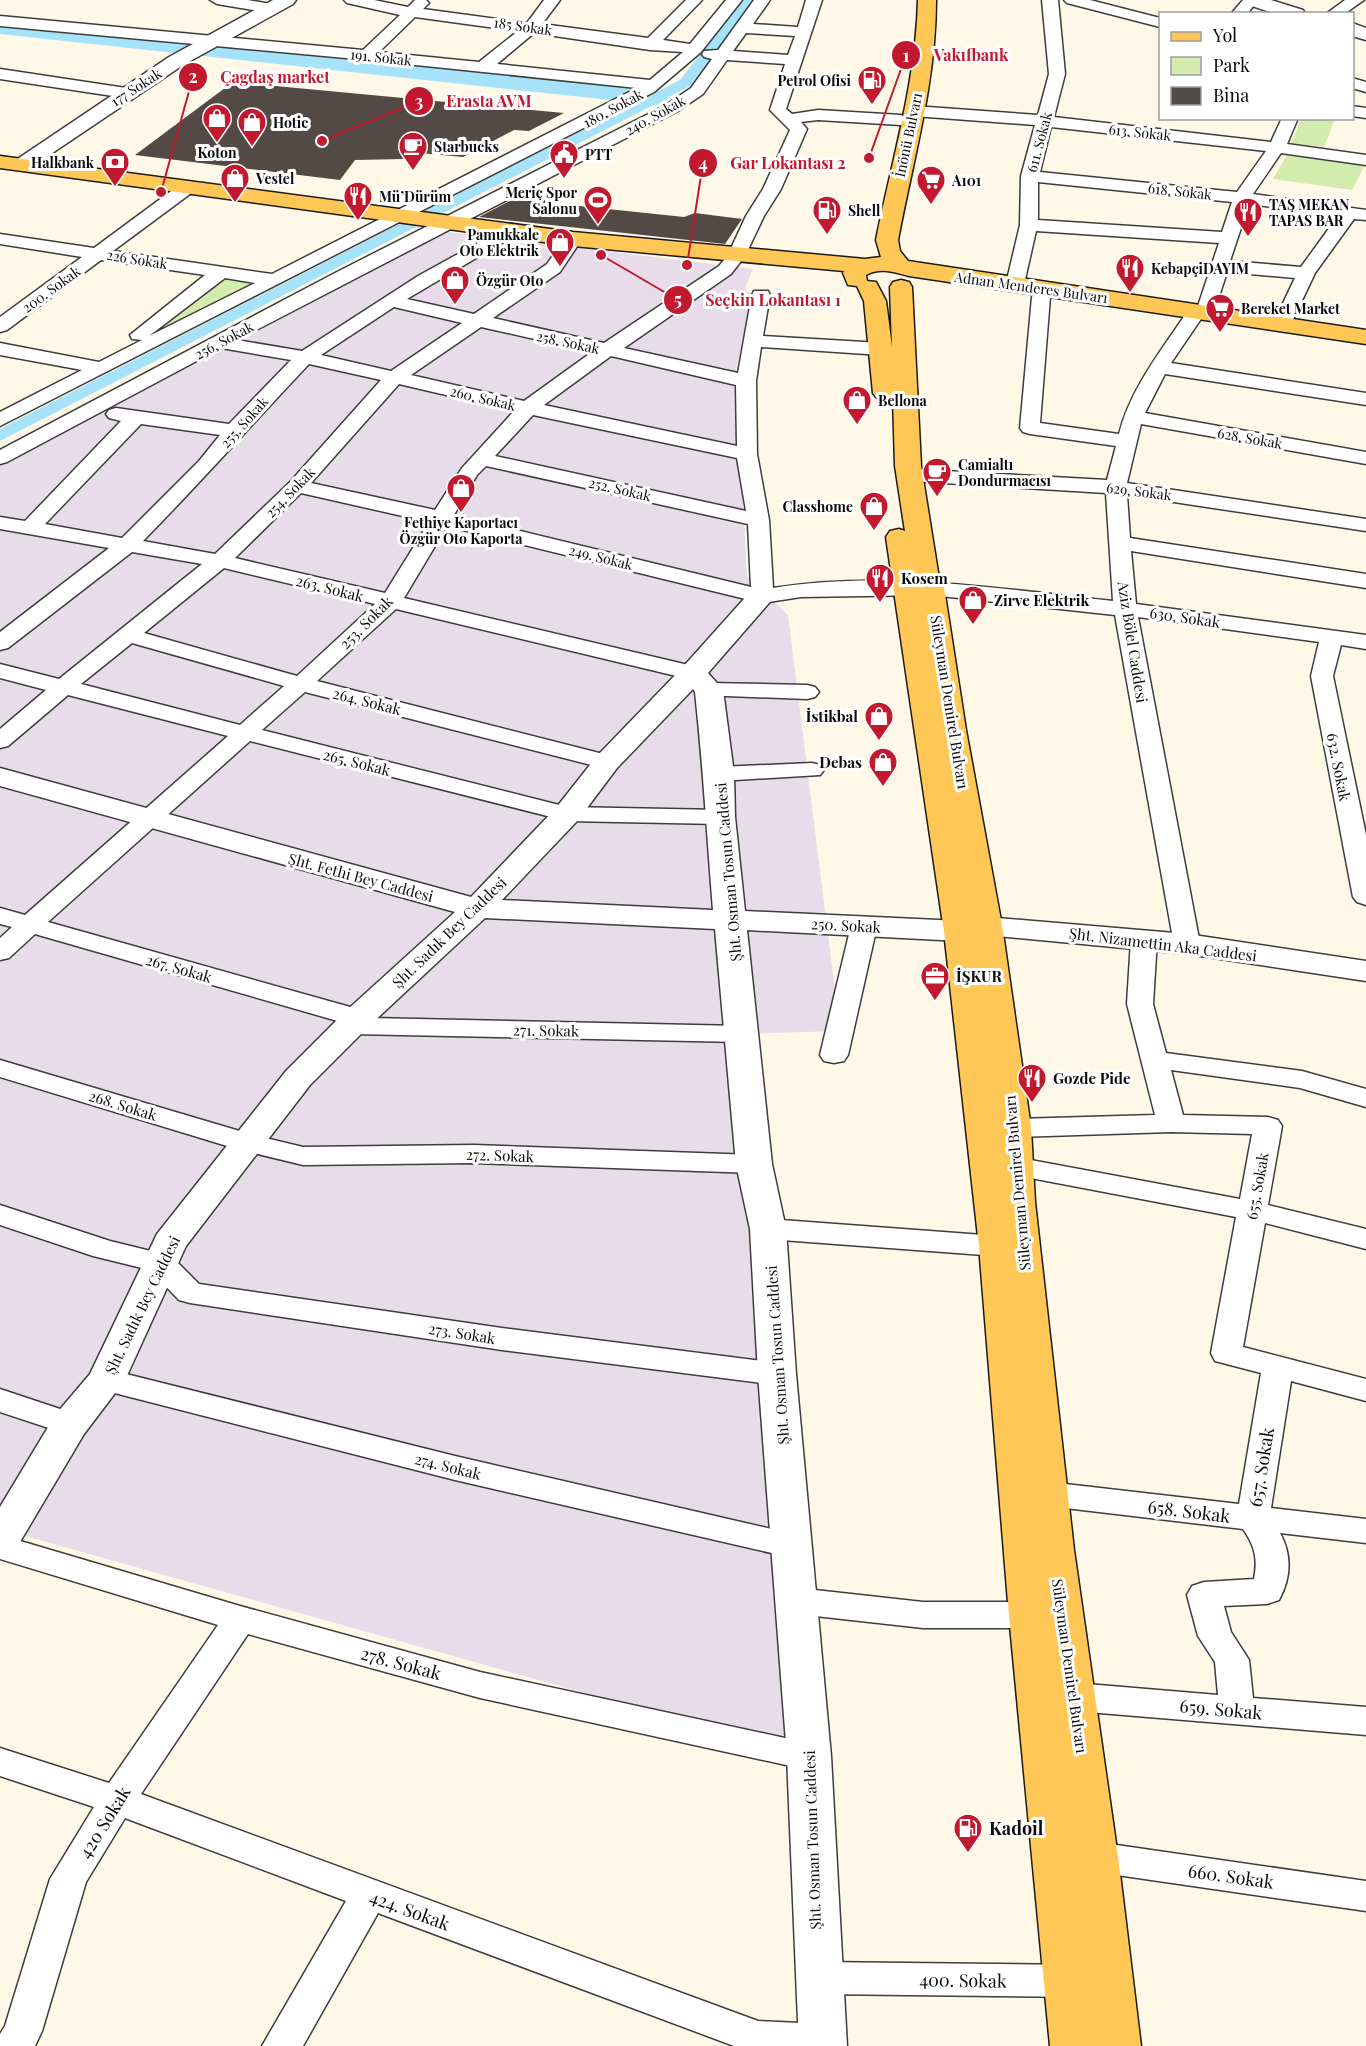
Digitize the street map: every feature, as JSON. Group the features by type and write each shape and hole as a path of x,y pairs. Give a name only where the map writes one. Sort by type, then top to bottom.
{"main road":[{"name":"İnönü Bulvarı","path":"913,0 916,13 913,89"},
{"name":"İnönü Bulvarı","path":"885,276 886,197 928,32 927,0"},
{"name":"İnönü Bulvarı","path":"885,276 889,252 887,240 907,116"},
{"name":"Adnan Menderes Bulvarı","path":"0,162 509,231 736,256 1041,297 1282,324 1366,337"},
{"name":"Adnan Menderes Bulvarı","path":"885,276 1015,284 1366,346"},
{"name":"Süleyman Demirel Bulvarı","path":"885,276 874,301 881,349 891,477 952,730 973,928 997,1246 1030,1615 1074,2046"},
{"name":"Süleyman Demirel Bulvarı","path":"885,276 910,475 925,572 918,588"},
{"name":"Süleyman Demirel Bulvarı","path":"973,928 1014,1128 1017,1202 1048,1494 1096,1857 1117,2046"}],"street":[{"path":"217,0 279,4"},
{"name":"185 Sokak","path":"352,0 410,12 532,27 694,52 796,60"},
{"path":"367,55 425,0"},
{"path":"483,67 532,27 552,0"},
{"path":"650,45 693,0"},
{"name":"180. Sokak","path":"406,216 627,100 668,76 694,52 734,0"},
{"name":"240. Sokak","path":"442,221 672,108 697,91 718,55 743,27 762,0"},
{"path":"788,119 778,110 814,0"},
{"name":"611. Sokak","path":"1015,284 1029,225 1030,176 1057,74 1050,0"},
{"path":"1072,0 1159,22"},
{"path":"1241,12 1252,0 1286,8"},
{"path":"1336,12 1356,0"},
{"name":"177 Sokak","path":"23,164 126,93 200,46 279,4"},
{"path":"743,27 804,32"},
{"name":"191. Sokak","path":"1,30 200,46 367,55 651,87"},
{"path":"4,78 126,93"},
{"name":"613. Sokak","path":"788,119 818,115 1045,121 1277,147 1366,160"},
{"name":"253. Sokak","path":"0,952 390,603 469,472 528,408 606,351 725,270 736,256 782,168 799,129 788,119"},
{"path":"1167,135 1174,120"},
{"name":"Aziz Bölel Caddesi","path":"1187,944 1125,609 1116,486 1125,441 1133,417 1159,367 1199,316 1221,266 1242,198 1277,147 1289,120"},
{"name":"618. Sokak","path":"1030,176 1242,198 1357,214"},
{"path":"1253,183 1315,192 1343,199 1343,203 1337,208 1328,210"},
{"name":"200. Sokak","path":"0,326 188,187"},
{"path":"1282,324 1306,273 1357,214"},
{"name":"256. Sokak","path":"0,420 274,280 406,216"},
{"name":"256. Sokak","path":"0,458 442,221"},
{"path":"1029,225 1228,238"},
{"name":"255. Sokak","path":"0,643 126,546 206,465 234,431 305,357 391,301 509,231"},
{"name":"226 Sokak","path":"0,239 274,280"},
{"name":"254. Sokak","path":"0,741 220,561 297,486 394,378 554,268 573,239"},
{"path":"1221,266 1306,273"},
{"path":"129,353 128,346 133,340 221,272"},
{"path":"761,295 746,381 747,454 758,520 762,596"},
{"path":"1041,297 1030,428 1125,441"},
{"name":"258. Sokak","path":"391,301 746,381"},
{"name":"260. Sokak","path":"219,342 305,357 528,408 747,454"},
{"path":"752,342 881,349"},
{"path":"0,349 101,368"},
{"path":"1159,367 1366,399"},
{"path":"93,409 135,418 234,431"},
{"name":"628. Sokak","path":"1133,417 1366,458"},
{"path":"29,529 135,418"},
{"name":"252. Sokak","path":"483,459 758,520"},
{"name":"629. Sokak","path":"910,475 1116,486 1366,525"},
{"name":"249. Sokak","path":"297,486 441,518 762,596"},
{"name":"263. Sokak","path":"0,523 220,561 701,682 807,692"},
{"path":"1120,543 1366,581"},
{"name":"630. Sokak","path":"762,596 801,590 918,588 1125,609 1366,642"},
{"name":"Şht. Sadık Bey Caddesi","path":"0,1541 70,1424 106,1380 170,1242 298,1078 477,908 567,814 607,762 701,682 762,596"},
{"name":"264. Sokak","path":"127,635 301,684 607,762"},
{"name":"632. Sokak","path":"1332,638 1322,676 1366,897"},
{"name":"265. Sokak","path":"0,671 567,814 720,817"},
{"name":"Şht. Osman Tosun Caddesi","path":"701,682 719,774 720,817 732,919 754,1164 768,1229 777,1374 809,1756 823,2044"},
{"path":"719,774 812,770"},
{"name":"Şht. Fethi Bey Caddesi","path":"0,777 146,819 477,908 732,919"},
{"name":"267. Sokak","path":"0,916 355,1022"},
{"name":"250. Sokak","path":"732,919 864,926 973,928"},
{"path":"834,1055 864,926"},
{"name":"Şht. Nizamettin Aka Caddesi","path":"973,928 1187,944 1366,971"},
{"path":"1144,940 1140,1004 1171,1123"},
{"name":"271. Sokak","path":"355,1022 741,1034"},
{"path":"1156,1060 1302,1080 1366,1098"},
{"name":"268. Sokak","path":"0,1068 247,1143"},
{"name":"655. Sokak","path":"1014,1128 1171,1123 1268,1126 1226,1353 1366,1390"},
{"name":"272. Sokak","path":"247,1143 303,1156 474,1154 754,1164"},
{"path":"1016,1166 1253,1211 1366,1239"},
{"path":"0,1215 103,1249 160,1263"},
{"path":"768,1229 997,1246"},
{"name":"273. Sokak","path":"160,1263 190,1293 502,1339 777,1374"},
{"name":"657. Sokak","path":"1238,1711 1232,1660 1215,1636 1204,1595 1267,1591 1273,1570 1271,1544 1253,1518 1276,1368"},
{"name":"274. Sokak","path":"106,1380 454,1468 793,1546"},
{"path":"0,1400 70,1424"},
{"name":"658. Sokak","path":"1048,1494 1366,1531"},
{"name":"278. Sokak","path":"0,1547 240,1619 480,1685 809,1756"},
{"path":"797,1601 923,1615 1030,1615"},
{"name":"420 Sokak","path":"14,2046 23,2031 69,1879 117,1800 240,1619"},
{"name":"659. Sokak","path":"1075,1697 1366,1721"},
{"name":"424. Sokak","path":"0,1762 117,1800 758,2038 823,2044"},
{"name":"660. Sokak","path":"1096,1857 1366,1896"},
{"path":"282,2046 369,1895"},
{"name":"400. Sokak","path":"818,1978 1066,1982 1109,1979"}],"shaded area":[{"path":"440,231 753,269 745,288 753,297 736,369 747,576 788,615 840,1031 741,1034 809,1756 0,1529 0,464"}],"green space":[{"path":"1301,120 1335,120 1324,147 1291,143"},
{"path":"1288,153 1366,163 1352,190 1273,179"},
{"path":"226,275 262,281 150,337 145,336"}],"building":[{"path":"233,82 564,113 529,131 514,130 463,157 409,152 403,159 355,160 340,180 135,155"},
{"path":"527,192 560,200 560,204 684,217 695,213 742,219 725,244 479,217"}],"waterway":[{"path":"0,436 685,83 750,0"},
{"path":"0,27 656,98"}],"place":[{"name":"Petrol Ofisi","path":"872,106"},
{"name":"Erasta AVM","path":"322,141"},
{"name":"Koton","path":"217,144"},
{"name":"Hotic","path":"252,148"},
{"name":"Vakıfbank","path":"869,158"},
{"name":"Starbucks","path":"413,172"},
{"name":"PTT","path":"564,180"},
{"name":"Halkbank","path":"115,188"},
{"name":"Çagdaş market","path":"161,192"},
{"name":"Vestel","path":"235,204"},
{"name":"A101","path":"931,206"},
{"name":"Mü’Dürüm","path":"358,222"},
{"name":"Meriç Spor Salonu","path":"598,226"},
{"name":"Shell","path":"827,236"},
{"name":"TAŞ MEKAN TAPAS BAR","path":"1248,238"},
{"name":"Seçkin Lokantası 1","path":"601,255"},
{"name":"Gar Lokantası 2","path":"687,265"},
{"name":"Pamukkale Oto Elektrik","path":"560,268"},
{"name":"KebapçiDAYIM","path":"1130,294"},
{"name":"Özgür Oto","path":"455,306"},
{"name":"Bereket Market","path":"1220,334"},
{"name":"Bellona","path":"857,426"},
{"name":"Camialtı Dondurmacısı","path":"937,498"},
{"name":"Fethiye Kaportacı Özgür Oto Kaporta","path":"461,514"},
{"name":"Classhome","path":"874,532"},
{"name":"Kosem","path":"880,604"},
{"name":"Zirve Elektrik","path":"973,626"},
{"name":"İstikbal","path":"879,742"},
{"name":"Debas","path":"883,788"},
{"name":"İŞKUR","path":"935,1002"},
{"name":"Gozde Pide","path":"1032,1104"},
{"name":"Kadoil","path":"968,1854"}]}
